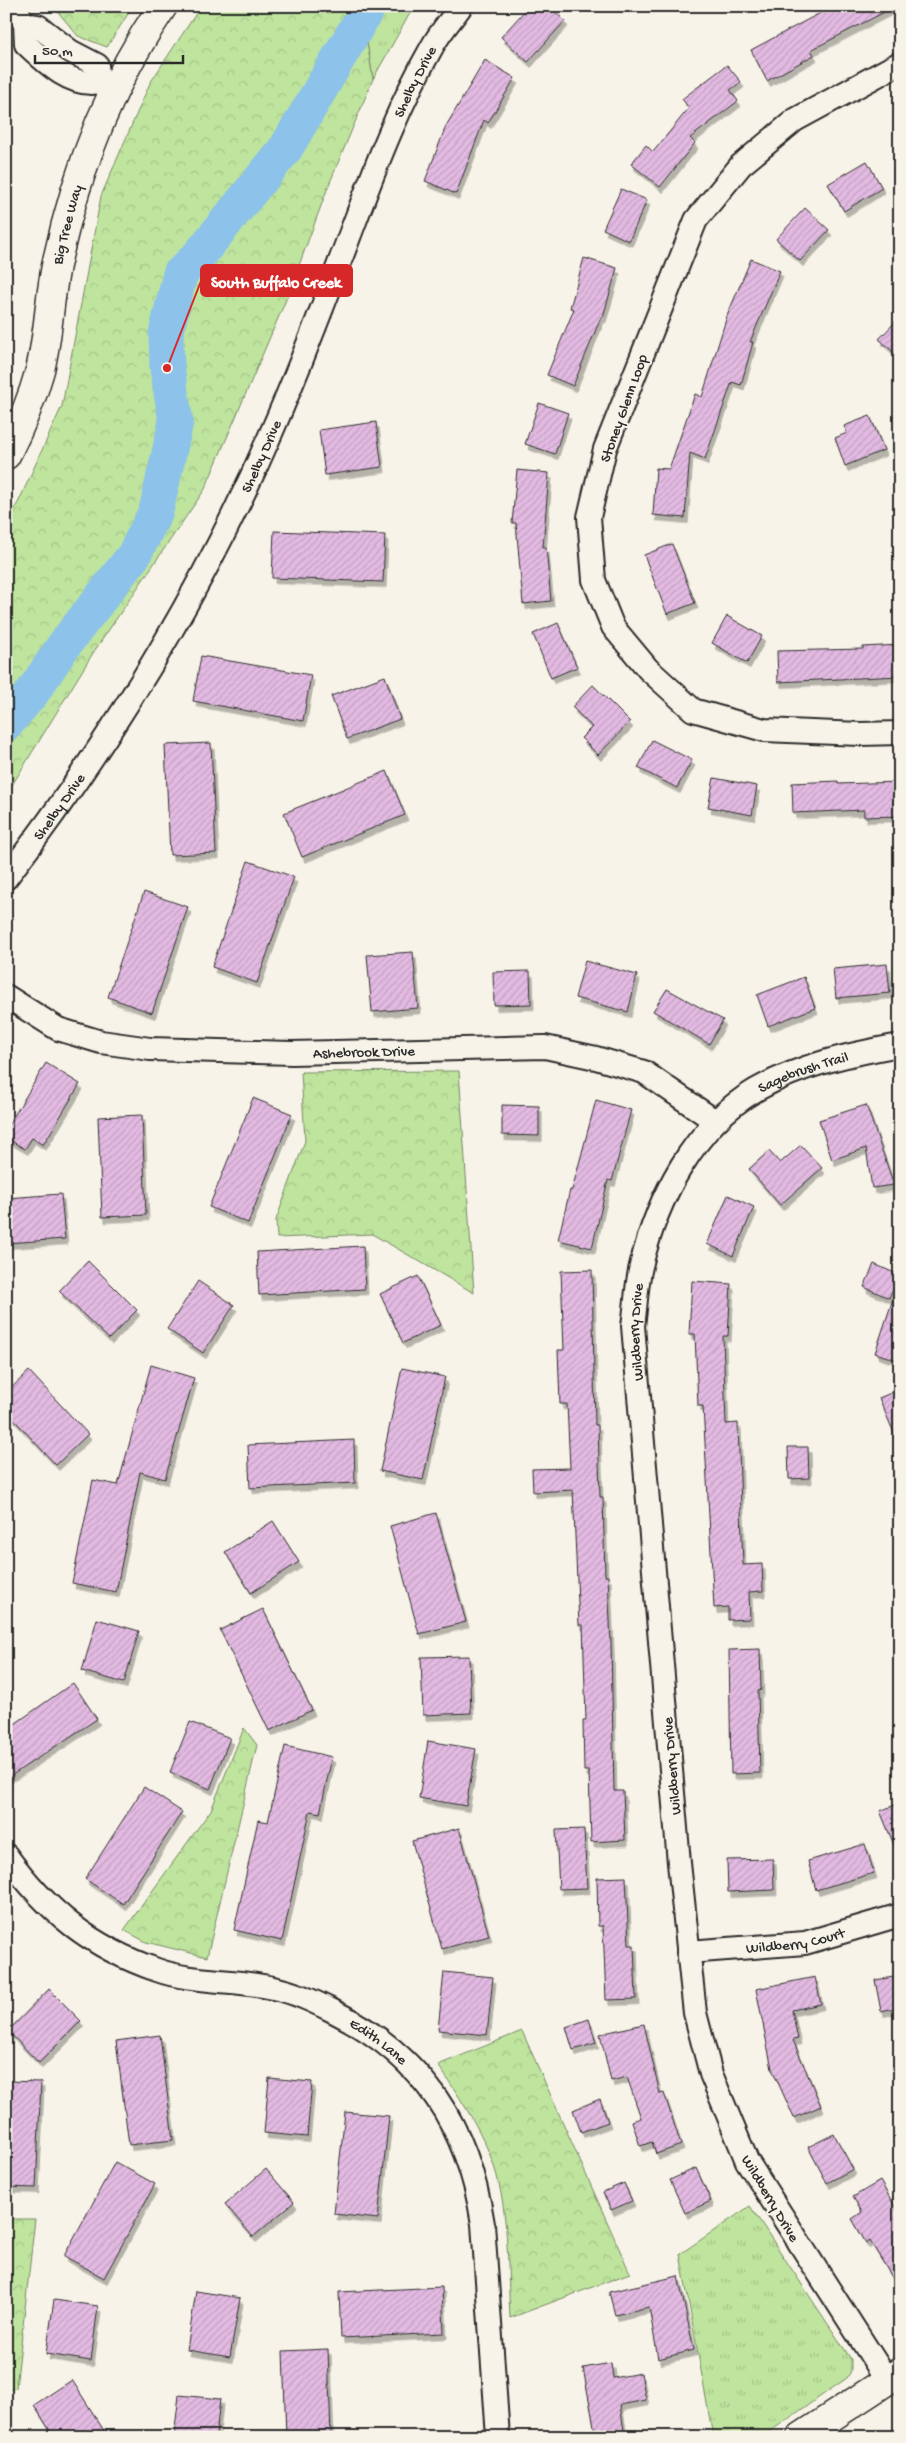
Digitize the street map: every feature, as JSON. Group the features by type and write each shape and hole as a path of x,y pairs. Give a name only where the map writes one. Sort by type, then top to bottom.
{"main road":[{"name":"Big Tree Way","path":"6,455 27,409 40,370 56,263 69,211 106,87 136,48 163,6"},
{"path":"801,2437 894,2376"}],"street":[{"name":"Shelby Drive","path":"6,878 114,724 159,653 234,514 272,432 310,341 391,129 433,45 461,6"},
{"path":"20,15 70,50 97,65 106,87"},
{"name":"Stoney Glenn Loop","path":"900,63 795,120 741,165 696,220 605,449 589,517 594,580 613,626 648,669 693,710 764,730 860,734 900,733"},
{"name":"Ashebrook Drive","path":"6,996 58,1029 101,1042 150,1049 292,1053 545,1047 596,1058 644,1072 715,1121"},
{"name":"Sagebrush Trail","path":"715,1121 756,1091 803,1069 846,1055 900,1045"},
{"name":"Wildberry Drive","path":"715,1121 681,1168 655,1218 640,1268 633,1326 695,2013 711,2074 746,2161 894,2376"},
{"name":"Edith Lane","path":"6,1854 29,1886 50,1906 87,1936 110,1951 159,1971 181,1976 273,1988 307,1998 361,2025 402,2057 430,2086 462,2145 472,2171 479,2199 483,2224 498,2437"},
{"name":"Wildberry Court","path":"688,1952 805,1942 900,1915"}],"green space":[{"path":"53,6 133,6 107,47 78,36"},
{"path":"201,6 361,6 373,79 328,187 288,295 205,489 93,653 6,795 6,521 18,503 62,406 101,196 150,83"},
{"path":"361,6 414,6 373,79"},
{"path":"459,1071 474,1293 372,1234 277,1238 276,1220 305,1141 301,1072"},
{"path":"244,1728 257,1745 207,1957 146,1942 124,1930 211,1810"},
{"path":"522,2031 630,2273 510,2318 506,2235 501,2194 496,2174 479,2131 438,2065"},
{"path":"750,2206 851,2359 851,2371 847,2378 762,2437 713,2437 680,2254"},
{"path":"6,2219 35,2219 16,2388 6,2391"}],"building":[{"path":"529,6 549,6 565,21 528,62 501,37"},
{"path":"819,6 896,6 811,50 814,55 767,81 751,50 822,12"},
{"path":"485,60 515,78 488,123 484,120 456,194 425,181 446,126"},
{"path":"727,65 741,82 730,90 738,101 690,138 695,143 660,187 631,164 646,145 653,152 689,108 682,99"},
{"path":"867,161 882,188 844,211 828,184"},
{"path":"621,189 647,200 629,241 603,229"},
{"path":"805,208 829,230 800,261 776,239"},
{"path":"584,258 617,268 603,317 601,317 573,386 547,375 574,309 570,308"},
{"path":"751,259 780,271 750,342 753,342 741,385 732,382 705,459 690,453 685,518 653,515 656,468 669,469 695,394 702,397 727,316"},
{"path":"900,317 900,358 879,339"},
{"path":"539,403 568,413 555,454 525,444"},
{"path":"870,416 884,450 845,466 835,438 847,433 844,426"},
{"path":"376,422 382,467 325,475 319,430"},
{"path":"517,470 549,473 543,547 546,547 551,601 523,604 516,523 512,523"},
{"path":"274,531 385,535 383,582 272,578"},
{"path":"672,544 695,603 667,614 644,555"},
{"path":"727,616 762,636 747,663 712,643"},
{"path":"558,623 577,667 551,678 533,634"},
{"path":"900,645 900,676 778,682 777,651 863,649 863,647"},
{"path":"201,656 311,675 303,721 193,701"},
{"path":"385,676 400,719 347,739 331,696"},
{"path":"593,685 630,722 598,755 581,738 592,727 572,707"},
{"path":"652,740 692,760 677,788 638,768"},
{"path":"211,743 216,853 170,855 165,745"},
{"path":"387,771 405,815 302,857 284,813"},
{"path":"714,778 757,786 752,815 708,807"},
{"path":"838,781 838,784 900,782 900,816 864,817 864,810 793,813 792,783"},
{"path":"248,861 294,877 257,983 212,967"},
{"path":"144,892 188,907 152,1013 108,997"},
{"path":"413,952 418,1008 372,1012 367,955"},
{"path":"585,961 637,975 628,1012 575,998"},
{"path":"887,964 890,993 836,998 833,969"},
{"path":"530,971 531,1004 494,1005 493,972"},
{"path":"804,977 815,1008 768,1026 757,995"},
{"path":"667,989 723,1020 709,1044 653,1011"},
{"path":"46,1063 80,1084 43,1145 32,1138 25,1149 6,1138 6,1129"},
{"path":"253,1098 292,1114 248,1223 209,1207"},
{"path":"596,1100 631,1110 612,1181 608,1180 592,1248 558,1240 570,1190 572,1190"},
{"path":"502,1105 539,1106 539,1136 502,1135"},
{"path":"866,1105 894,1185 872,1188 866,1148 832,1160 819,1120"},
{"path":"142,1115 146,1215 102,1217 98,1117"},
{"path":"801,1145 822,1168 780,1205 749,1169 769,1151 780,1163"},
{"path":"61,1194 65,1239 6,1243 6,1198"},
{"path":"728,1195 754,1207 733,1256 707,1244"},
{"path":"363,1246 365,1289 259,1295 257,1252"},
{"path":"88,1261 137,1310 109,1339 59,1291"},
{"path":"874,1264 899,1275 889,1298 864,1287"},
{"path":"592,1270 595,1425 598,1425 600,1497 603,1497 605,1576 608,1576 614,1791 623,1791 625,1840 591,1842 589,1771 584,1771 583,1720 586,1720 583,1625 579,1625 573,1490 533,1492 532,1469 570,1468 567,1404 560,1404 558,1350 564,1350 561,1271"},
{"path":"418,1276 441,1325 403,1343 380,1294"},
{"path":"198,1281 234,1305 203,1353 167,1329"},
{"path":"692,1281 731,1284 728,1336 723,1336 726,1424 738,1423 743,1565 762,1564 763,1591 749,1592 750,1619 728,1620 728,1607 714,1608 703,1406 698,1406 695,1334 689,1334"},
{"path":"897,1287 900,1288 900,1361 875,1353"},
{"path":"151,1365 194,1378 165,1479 140,1472 116,1592 72,1583 93,1480 118,1485"},
{"path":"402,1368 445,1377 423,1480 380,1471"},
{"path":"29,1371 88,1434 56,1465 6,1411 6,1393"},
{"path":"900,1389 900,1447 879,1398"},
{"path":"354,1440 355,1483 250,1488 248,1445"},
{"path":"788,1447 808,1447 809,1478 789,1479"},
{"path":"436,1513 466,1622 419,1634 390,1526"},
{"path":"273,1521 299,1562 251,1593 225,1552"},
{"path":"263,1609 312,1710 269,1731 220,1630"},
{"path":"97,1619 139,1631 124,1683 82,1671"},
{"path":"760,1649 761,1690 758,1691 760,1773 731,1774 729,1650"},
{"path":"469,1656 471,1713 423,1715 421,1657"},
{"path":"73,1683 97,1719 6,1779 6,1730"},
{"path":"190,1722 230,1738 210,1789 170,1772"},
{"path":"428,1741 476,1749 466,1806 419,1798"},
{"path":"285,1746 332,1757 320,1813 310,1811 282,1941 234,1930 258,1820 268,1822"},
{"path":"144,1787 182,1812 123,1904 85,1879"},
{"path":"900,1803 900,1857 899,1857 880,1811"},
{"path":"459,1828 489,1936 442,1949 412,1841"},
{"path":"584,1829 587,1888 559,1889 556,1830"},
{"path":"865,1844 874,1873 816,1890 808,1861"},
{"path":"773,1859 774,1890 728,1892 727,1860"},
{"path":"626,1877 629,1945 634,1945 636,1999 606,2000 603,1926 598,1926 597,1878"},
{"path":"444,1972 493,1977 487,2035 438,2030"},
{"path":"900,1976 900,2007 881,2011 875,1980"},
{"path":"815,1977 821,2004 792,2010 798,2039 793,2040 821,2106 794,2118 772,2069 756,1989"},
{"path":"49,1989 81,2021 39,2063 8,2031"},
{"path":"589,2019 596,2043 573,2050 566,2027"},
{"path":"644,2024 660,2094 664,2093 681,2145 656,2154 652,2142 640,2146 632,2121 641,2118 627,2077 611,2081 600,2034"},
{"path":"160,2035 173,2140 129,2145 116,2041"},
{"path":"269,2078 312,2082 307,2137 264,2133"},
{"path":"6,2081 41,2082 36,2188 6,2187"},
{"path":"600,2099 608,2122 581,2132 573,2110"},
{"path":"345,2112 389,2116 378,2219 334,2214"},
{"path":"834,2134 853,2169 827,2183 808,2147"},
{"path":"115,2162 155,2184 104,2278 64,2256"},
{"path":"696,2168 711,2201 685,2213 670,2180"},
{"path":"266,2169 294,2202 253,2237 225,2204"},
{"path":"880,2181 900,2215 900,2290 870,2241 866,2243 852,2219 862,2212 853,2197"},
{"path":"624,2183 632,2201 611,2210 603,2192"},
{"path":"678,2276 694,2350 658,2359 649,2307 615,2315 609,2292"},
{"path":"442,2287 444,2333 341,2338 339,2292"},
{"path":"196,2291 240,2298 230,2357 187,2350"},
{"path":"54,2300 98,2306 91,2361 46,2354"},
{"path":"328,2349 331,2437 286,2437 283,2351"},
{"path":"611,2363 613,2378 641,2373 646,2400 620,2405 625,2437 596,2437 583,2368"},
{"path":"72,2380 108,2437 54,2437 34,2405"},
{"path":"179,2395 220,2399 216,2437 174,2437"}],"waterway":[{"path":"6,724 32,693 64,645 134,555 156,511 176,422 167,368 166,334 180,274 200,254 286,148 369,6"}],"place":[{"name":"South Buffalo Creek","path":"167,368"}]}
